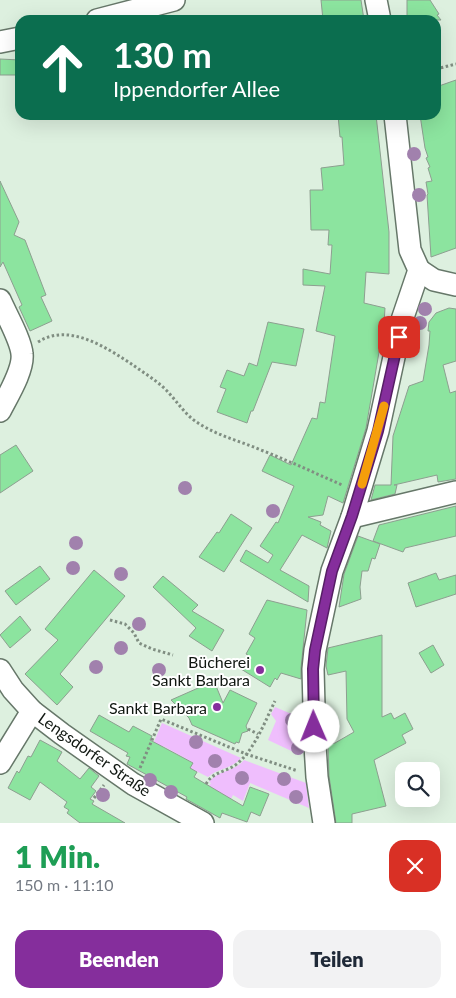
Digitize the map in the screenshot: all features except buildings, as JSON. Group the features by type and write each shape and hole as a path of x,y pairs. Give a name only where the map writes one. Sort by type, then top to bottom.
{"street":[{"path":"116,15 174,0"},
{"path":"376,0 379,15"},
{"path":"0,42 15,39"},
{"path":"396,120 410,250 419,270 434,280 456,285"},
{"path":"324,823 317,777 313,710 315,650 332,571 360,492 386,398 402,320 419,270"},
{"path":"0,300 23,356 0,411"},
{"path":"352,516 456,492"},
{"name":"Lengsdorfer Straße","path":"0,670 13,690 32,710 62,734 133,784 203,823"},
{"path":"0,763 32,710"}],"path":[{"path":"441,68 456,64"},
{"path":"22,350 51,336 72,335 100,345 118,354 159,383 187,414 198,423 226,438 260,449 360,492"},
{"path":"110,620 125,624 134,633 139,643 173,655"},
{"path":"206,784 211,777 231,768 246,754 259,734 275,701"},
{"path":"133,784 161,719 246,754 317,777"},
{"path":"248,728 259,734"}],"shaded area":[{"path":"275,707 301,718 302,753 300,755 268,740 276,721 271,714"},
{"path":"162,723 241,758 208,777 190,768 192,762 163,746 156,760 148,756"},
{"path":"244,760 306,783 309,808 250,783 243,801 233,795 231,799 209,786 211,783 209,782 213,778 236,767"}],"slow traffic":[{"path":"362,484 384,406"}],"place":[{"name":"Bücherei Sankt Barbara","path":"260,670"},
{"name":"Sankt Barbara","path":"217,707"}],"route":[{"path":"314,727 313,669 315,650 332,571 352,516 378,431 399,337"}]}
